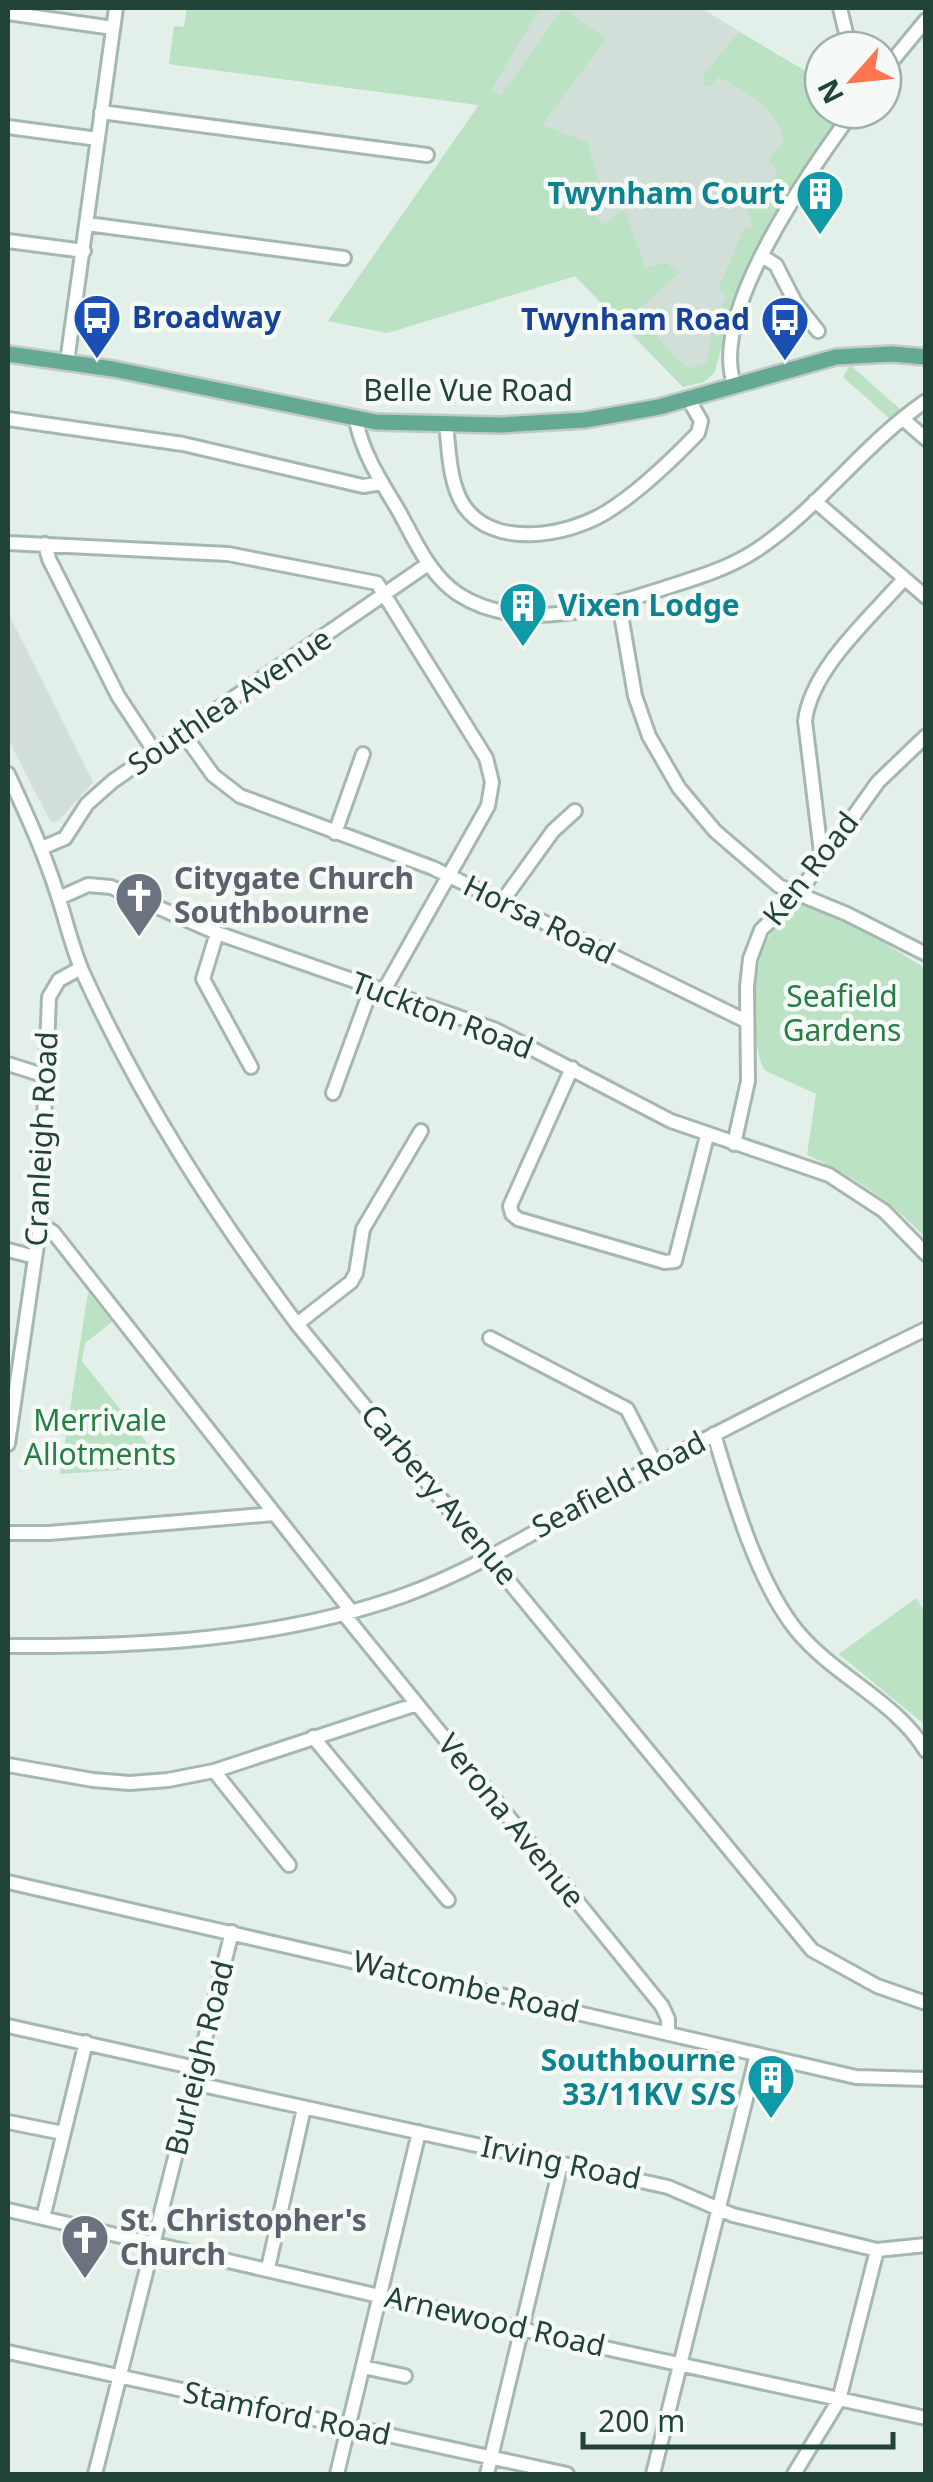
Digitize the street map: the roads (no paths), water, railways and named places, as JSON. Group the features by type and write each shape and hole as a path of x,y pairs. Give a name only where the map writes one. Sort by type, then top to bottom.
{"main road":[{"name":"Belle Vue Road","path":"8,354 293,404 356,420 446,424 585,420 689,400 836,357 926,357"}],"street":[{"path":"67,362 116,8"},
{"path":"8,14 113,28"},
{"path":"903,48 926,20"},
{"path":"101,112 426,155"},
{"path":"8,128 98,139"},
{"path":"735,386 729,351 762,256 796,194 840,130"},
{"path":"87,224 344,258"},
{"path":"8,241 84,251"},
{"path":"762,256 776,264 795,302 818,331"},
{"path":"446,424 451,467 465,506 497,531 536,533 588,522 621,502 698,433 700,421 689,400"},
{"path":"356,420 360,441 428,564 458,594 494,610 557,613 619,603 735,562 766,543 926,402"},
{"path":"903,419 926,439"},
{"path":"8,420 184,444 363,486 382,483"},
{"path":"815,501 926,597"},
{"path":"8,543 228,554 377,583 486,758 490,771 488,806 377,991 333,1093"},
{"path":"44,544 118,696 155,752"},
{"name":"Southlea Avenue","path":"42,848 65,838 88,804 155,752 428,564"},
{"path":"822,861 805,721 807,702 817,680 904,578"},
{"path":"619,603 641,714 679,788 736,852 765,877 926,954"},
{"name":"Horsa Road","path":"183,733 202,762 226,788 240,796 448,875 746,1021"},
{"name":"Ken Road","path":"734,1144 748,1081 750,959 761,930 798,894 878,782 926,736"},
{"path":"335,833 363,754"},
{"path":"8,777 42,848 59,898"},
{"path":"502,903 553,831 576,811"},
{"name":"Tuckton Road","path":"59,898 100,884 377,991 496,1030 707,1136 829,1175 884,1211 926,1254"},
{"name":"Carbery Avenue","path":"59,898 80,968 140,1090 236,1242 298,1324 812,1950 877,1986 926,2003"},
{"path":"217,932 204,979 251,1067"},
{"name":"Cranleigh Road","path":"8,1444 40,1224 49,996 58,980 80,968"},
{"path":"8,1064 46,1076"},
{"path":"572,1068 510,1206 518,1218 665,1262 675,1261 707,1136"},
{"path":"298,1324 351,1282 363,1229 421,1131"},
{"name":"Verona Avenue","path":"40,1224 53,1232 417,1704 662,2006 668,2019 668,2034"},
{"path":"8,1250 35,1257"},
{"name":"Seafield Road","path":"8,1646 150,1643 275,1629 407,1594 490,1555 714,1434 926,1329"},
{"path":"490,1338 627,1409 656,1465"},
{"path":"714,1434 748,1539 796,1630 847,1679 906,1723 926,1751"},
{"path":"8,1533 68,1532 274,1514"},
{"path":"8,1765 93,1780 168,1780 214,1771 417,1704"},
{"path":"313,1737 448,1900"},
{"path":"214,1771 288,1865"},
{"name":"Watcombe Road","path":"8,1882 856,2077 926,2079"},
{"name":"Burleigh Road","path":"95,2474 232,1932"},
{"path":"8,2026 196,2068"},
{"path":"42,2218 86,2042"},
{"path":"653,2474 757,2054"},
{"name":"Irving Road","path":"193,2082 668,2187 719,2211 877,2250 926,2245"},
{"path":"268,2268 304,2108"},
{"path":"8,2122 63,2132"},
{"path":"336,2474 419,2132"},
{"path":"487,2474 562,2164"},
{"name":"Arnewood Road","path":"8,2210 926,2418"},
{"path":"794,2474 838,2400 877,2250"},
{"name":"Stamford Road","path":"8,2352 567,2474"},
{"path":"363,2367 405,2376"}],"place":[{"name":"Twynham Court","path":"820,236"},
{"name":"Broadway","path":"97,360"},
{"name":"Twynham Road","path":"785,362"},
{"name":"Vixen Lodge","path":"523,648"},
{"name":"Citygate Church Southbourne","path":"139,938"},
{"name":"Southbourne 33/11KV S/S","path":"771,2120"},
{"name":"St. Christopher's Church","path":"85,2280"}],"park label":[{"name":"Seafield Gardens","path":"842,1014"},
{"name":"Merrivale Allotments","path":"100,1438"}]}
